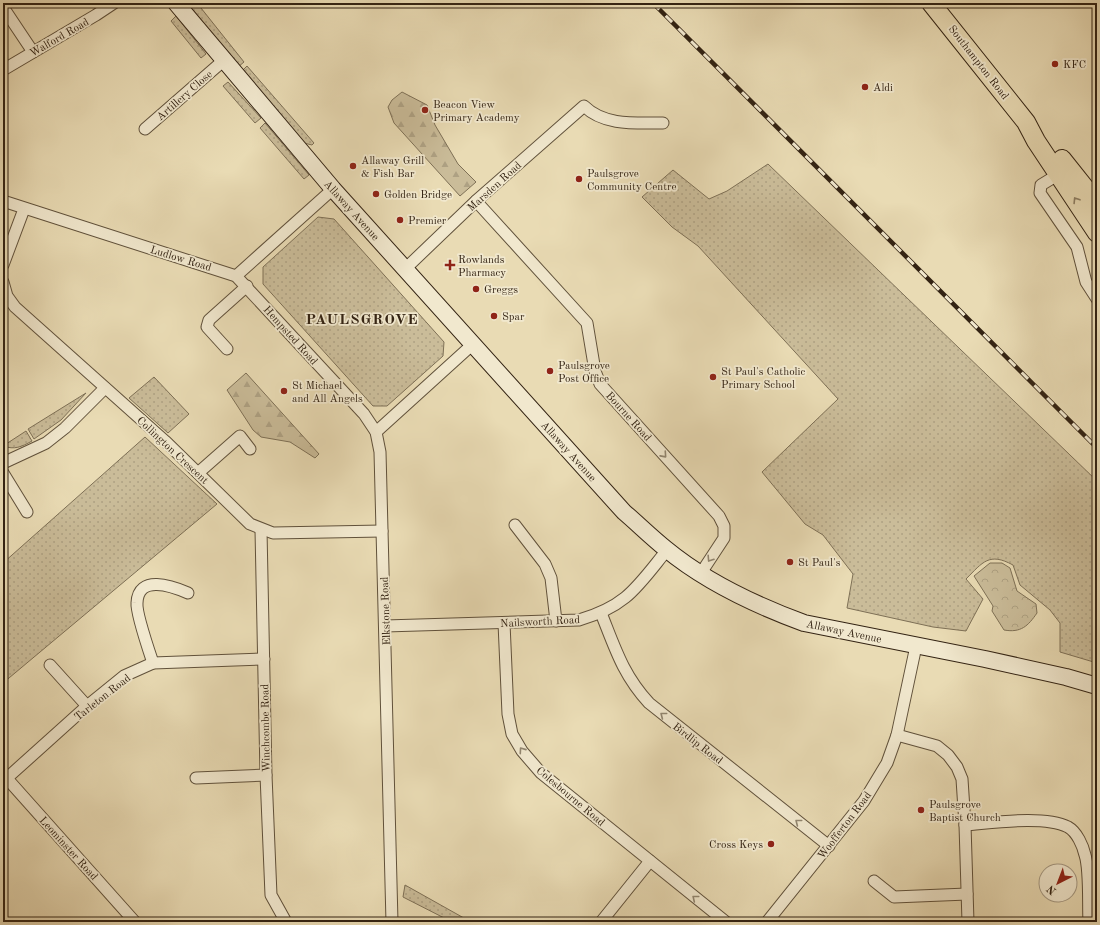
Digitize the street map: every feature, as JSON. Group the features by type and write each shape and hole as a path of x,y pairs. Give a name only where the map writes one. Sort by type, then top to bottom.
{"main road":[{"name":"Southampton Road","path":"931,3 1026,122 1045,137 1065,168 1097,233"},
{"name":"Southampton Road","path":"1065,168 1097,203"}],"street":[{"name":"Walford Road","path":"3,70 114,3"},
{"name":"Allaway Avenue","path":"176,3 333,189 624,512 667,550 732,592 776,612 804,622 985,659 1066,677 1097,686"},
{"path":"3,7 33,52"},
{"name":"Artillery Close","path":"144,129 224,61"},
{"name":"Marsden Road","path":"405,269 476,201 584,106 602,118 612,121 663,123"},
{"path":"1097,192 1065,168 1041,185 1040,193 1077,247 1086,282 1097,299"},
{"path":"236,276 333,189"},
{"name":"Bourne Road","path":"476,201 587,323 595,372 600,384 720,516 724,526 724,538 701,573"},
{"name":"Ludlow Road","path":"3,202 236,276"},
{"path":"3,265 24,209"},
{"name":"Hempsted Road","path":"236,276 247,286 364,414 376,432"},
{"name":"Collington Crescent","path":"3,282 7,296 15,307 198,473 250,524 261,530 274,533 382,531"},
{"path":"227,349 207,327 209,320 247,286"},
{"path":"376,432 473,344"},
{"path":"3,463 46,443 64,428 105,388"},
{"name":"Elkstone Road","path":"376,432 380,452 392,922"},
{"path":"198,473 240,436 250,449"},
{"path":"3,473 27,512"},
{"path":"514,525 545,564 551,578 556,621"},
{"name":"Winchcombe Road","path":"261,530 266,775 271,895 286,922"},
{"name":"Nailsworth Road","path":"385,626 579,620 601,613 617,605 636,589 667,550"},
{"path":"153,663 137,603 140,592 149,585 162,584 188,593"},
{"name":"Birdlip Road","path":"601,613 624,671 635,688 649,703 828,846"},
{"name":"Colesbourne Road","path":"504,623 508,714 512,734 522,752 541,773 726,922"},
{"name":"Woofferton Road","path":"767,922 864,801 887,763 897,735 916,646"},
{"name":"Tarleton Road","path":"5,776 124,676 153,663 264,659"},
{"path":"50,665 87,706"},
{"path":"897,735 936,746 948,755 957,767 962,779 968,922"},
{"path":"196,778 266,775"},
{"name":"Leominster Road","path":"5,776 135,922"},
{"path":"965,825 1032,821 1051,822 1069,828 1080,841 1086,856 1089,922"},
{"path":"601,922 650,861"},
{"path":"874,881 894,897 967,894"}],"green space":[{"path":"187,3 197,3 244,62 238,67"},
{"path":"176,16 206,54 201,58 171,21"},
{"path":"247,66 314,143 312,145 304,143 242,71"},
{"path":"228,82 261,118 255,123 223,86"},
{"path":"402,92 427,105 435,125 458,164 476,182 460,196 394,123 388,107 392,100"},
{"path":"265,123 309,175 304,179 260,128"},
{"path":"768,164 1097,481 1097,663 1060,652 1060,623 1050,610 1020,585 1013,565 998,559 992,559 982,564 966,579 983,599 966,631 933,627 847,608 853,574 823,535 805,524 762,472 838,399 698,246 672,227 642,197 673,170 709,199 727,191"},
{"path":"318,217 334,219 444,342 443,356 387,406 373,406 263,284 263,267"},
{"path":"246,373 319,454 315,458 290,442 261,437 253,430 227,390"},
{"path":"154,377 189,414 168,433 129,398"},
{"path":"86,393 61,420 34,439 28,429"},
{"path":"26,431 32,441 18,447 11,448 3,446"},
{"path":"145,437 217,504 3,683 3,563"},
{"path":"990,563 1002,563 1010,568 1017,591 1036,604 1037,613 1024,628 1010,631 1004,630 992,611 993,606 974,576"},
{"path":"405,885 471,922 452,922 403,897"}],"railway":[{"path":"653,3 1097,448"}],"place":[{"name":"KFC","path":"1055,64"},
{"name":"Aldi","path":"865,87"},
{"name":"Beacon View Primary Academy","path":"425,110"},
{"name":"Allaway Grill & Fish Bar","path":"353,166"},
{"name":"Paulsgrove Community Centre","path":"579,179"},
{"name":"Golden Bridge","path":"376,194"},
{"name":"Premier","path":"400,220"},
{"name":"Rowlands Pharmacy","path":"450,265"},
{"name":"Greggs","path":"476,289"},
{"name":"Spar","path":"494,316"},
{"name":"Paulsgrove Post Office","path":"550,371"},
{"name":"St Paul's Catholic Primary School","path":"713,377"},
{"name":"St Michael and All Angels","path":"284,391"},
{"name":"St Paul's","path":"790,562"},
{"name":"Paulsgrove Baptist Church","path":"921,810"},
{"name":"Cross Keys","path":"771,844"}],"district":[{"name":"PAULSGROVE","path":"362,319"}]}
